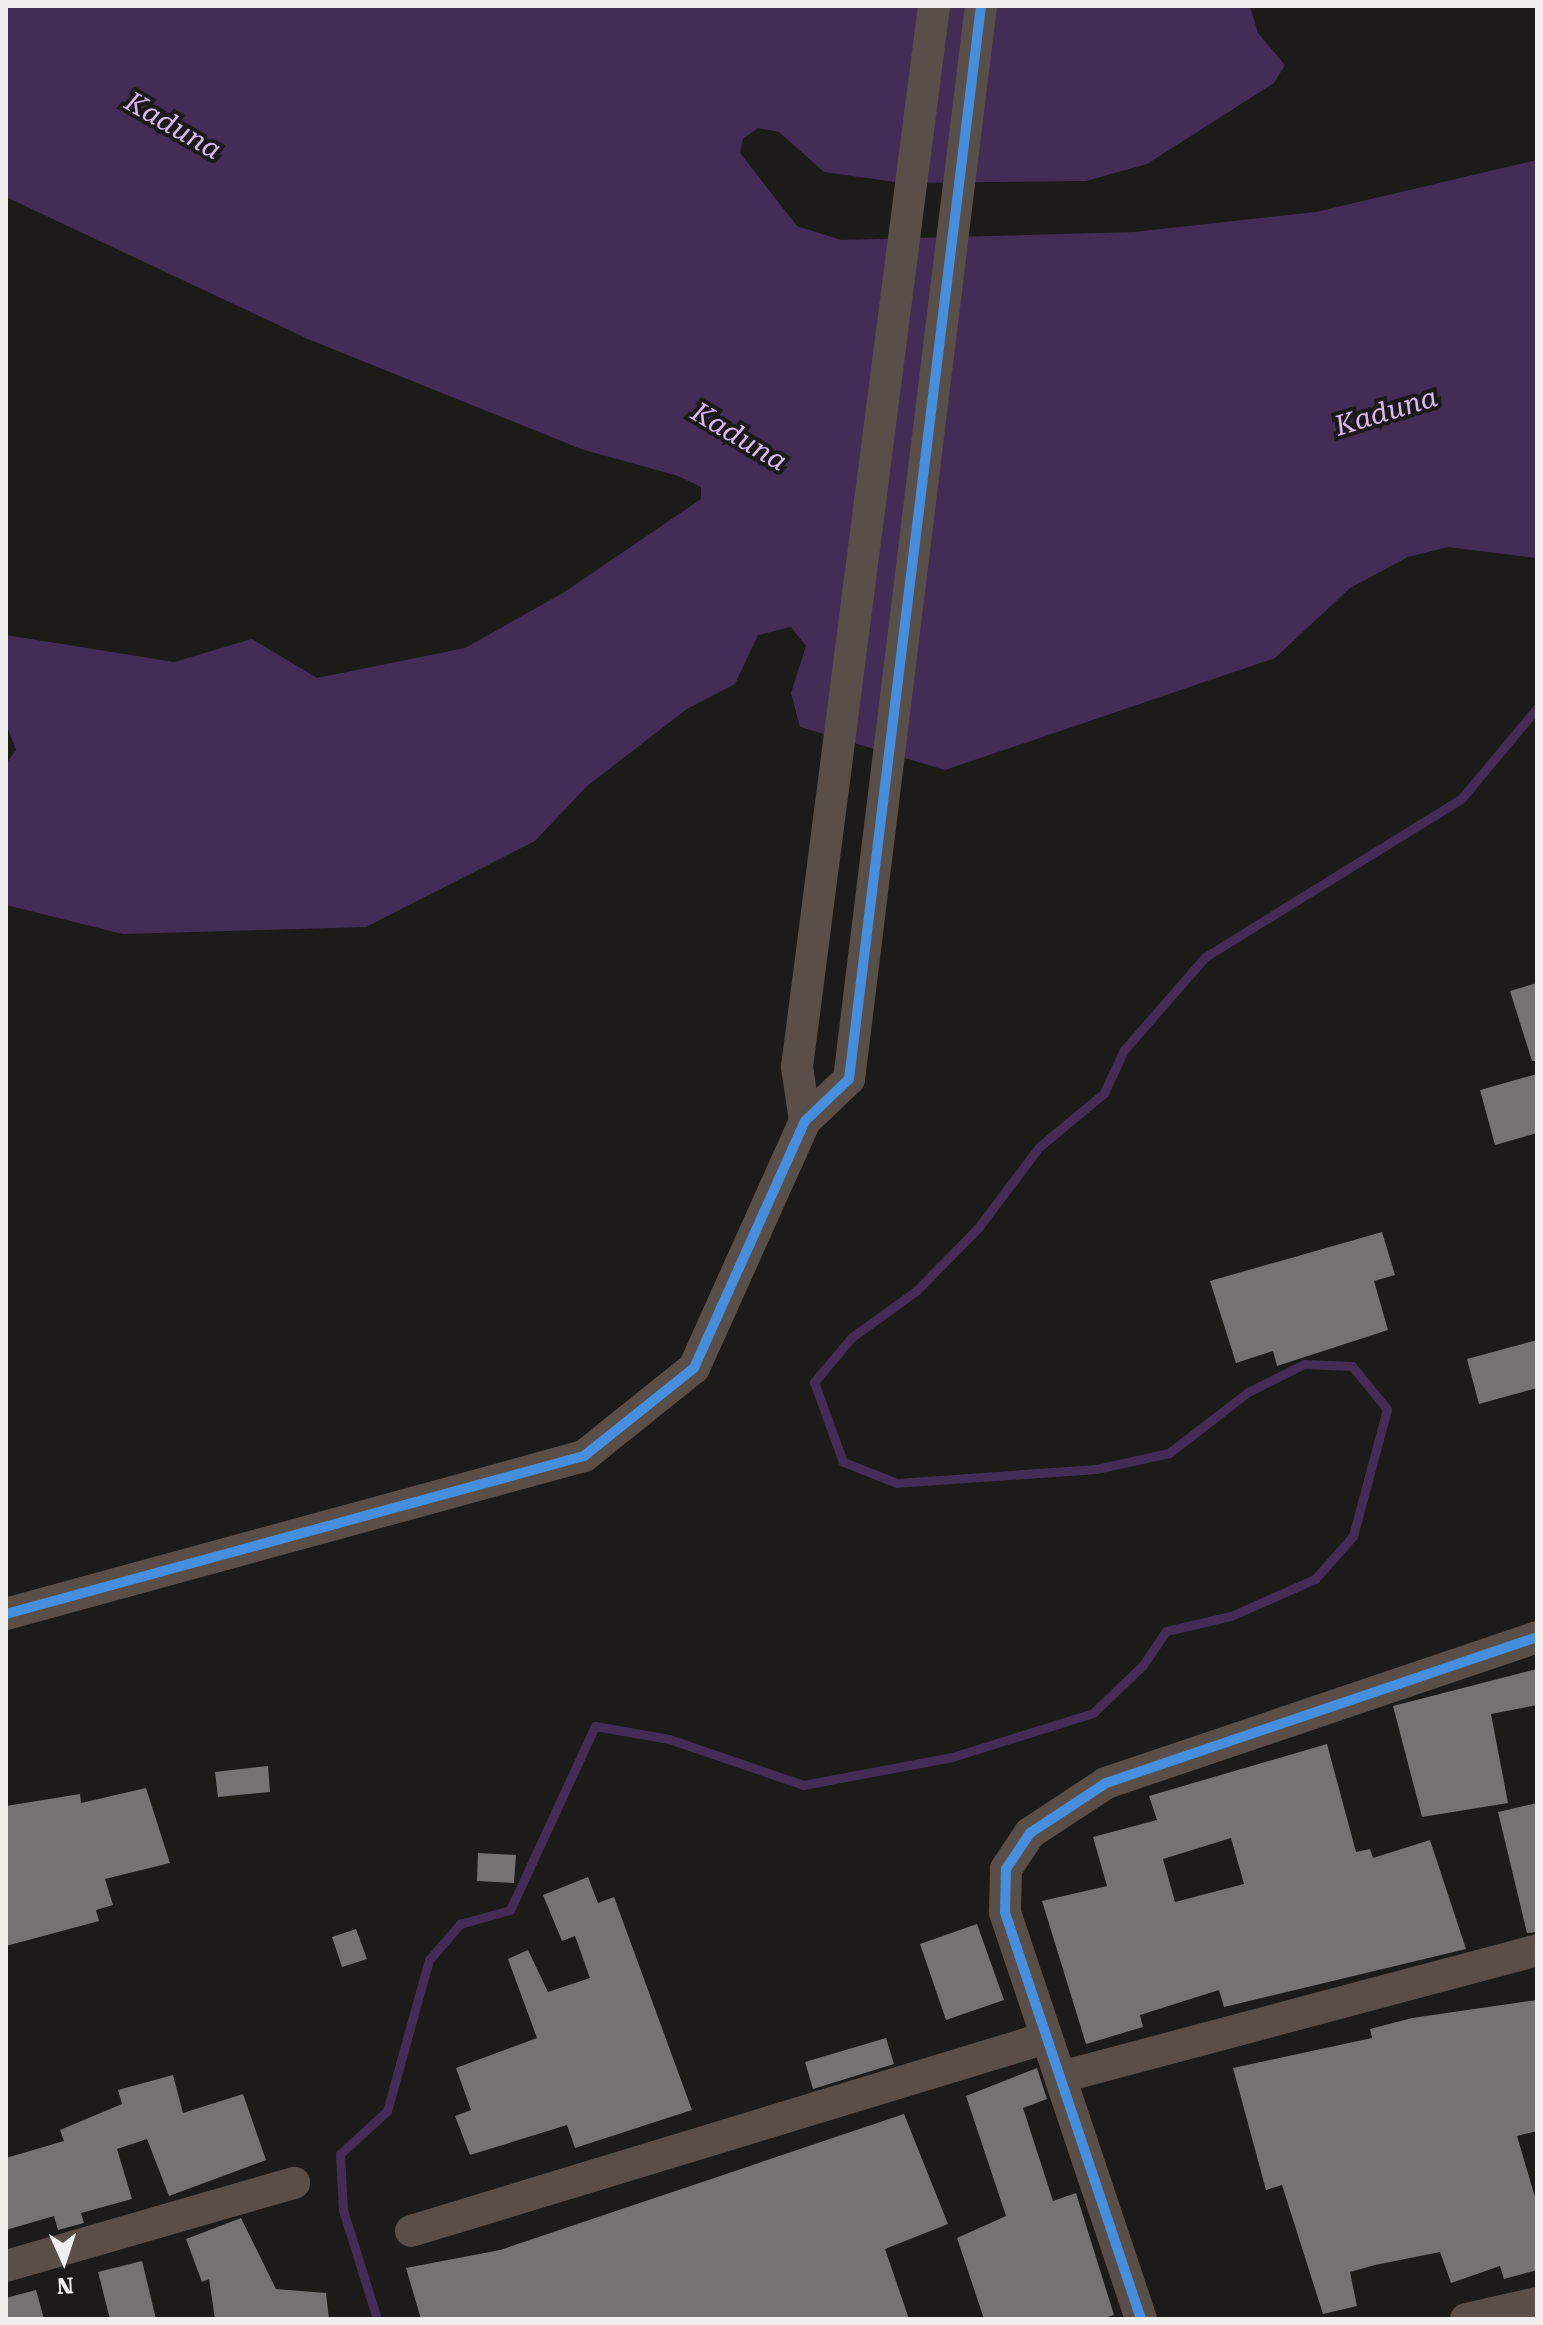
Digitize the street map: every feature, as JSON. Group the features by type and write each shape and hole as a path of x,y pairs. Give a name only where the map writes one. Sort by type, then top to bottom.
{"street":[{"path":"805,1121 797,1067 934,6"},
{"path":"6,1614 584,1456 694,1368 805,1121 849,1079 981,6"},
{"path":"1141,2319 1005,1912 1006,1869 1030,1833 1106,1783 1537,1637"},
{"path":"1061,2077 1537,1950"},
{"path":"411,2231 1046,2038"},
{"path":"6,2266 294,2183"},
{"path":"1466,2319 1537,2303"}],"water":[{"name":"Kaduna","path":"6,6 1250,6 1258,33 1285,65 1274,83 1147,164 1086,181 903,183 824,172 779,132 758,128 743,139 740,153 797,226 841,240 1134,232 1316,212 1537,160 1537,558 1448,547 1408,557 1350,588 1275,658 945,770 800,727 791,693 806,646 791,627 758,635 735,684 687,709 587,786 535,841 366,927 123,934 6,905 6,764 16,750 6,724 6,635 174,662 252,639 317,678 465,648 563,593 701,499 701,487 678,476 581,449 308,339 6,197"}],"building":[{"path":"1537,983 1537,1061 1532,1061 1510,991"},
{"path":"1537,1074 1537,1133 1495,1145 1480,1090"},
{"path":"1382,1232 1395,1275 1374,1281 1388,1330 1277,1366 1273,1351 1236,1363 1210,1281"},
{"path":"1537,1340 1537,1388 1479,1404 1467,1359"},
{"path":"1537,1669 1537,1705 1491,1714 1508,1803 1422,1817 1393,1706"},
{"path":"1327,1744 1356,1852 1370,1849 1373,1858 1430,1840 1466,1949 1224,2007 1219,1990 1140,2015 1143,2027 1086,2044 1042,1901 1107,1886 1093,1837 1157,1820 1149,1796","holes":["1231,1838 1244,1884 1175,1902 1163,1859"]},
{"path":"268,1766 270,1792 218,1797 215,1772"},
{"path":"146,1788 170,1863 105,1879 113,1905 96,1910 99,1921 6,1946 6,1806 80,1794 81,1803"},
{"path":"1537,1803 1537,1932 1527,1933 1498,1812"},
{"path":"478,1853 516,1855 514,1883 477,1881"},
{"path":"588,1877 598,1903 614,1897 692,2110 575,2148 567,2125 470,2155 455,2116 471,2110 456,2068 537,2038 508,1959 528,1950 548,1992 590,1978 575,1936 562,1941 543,1895"},
{"path":"977,1924 1004,2000 946,2020 920,1944"},
{"path":"356,1929 367,1959 342,1967 332,1937"},
{"path":"1537,2000 1537,2131 1517,2136 1537,2204 1537,2270 1504,2279 1500,2266 1451,2283 1440,2252 1375,2265 1350,2272 1357,2306 1323,2314 1282,2185 1266,2190 1233,2068 1372,2038 1370,2029 1412,2018"},
{"path":"886,2038 894,2064 813,2089 805,2062"},
{"path":"1037,2068 1047,2099 1023,2108 1053,2201 1076,2193 1114,2315 1101,2319 984,2319 957,2238 1006,2216 966,2096"},
{"path":"173,2075 183,2113 243,2094 266,2160 169,2196 147,2139 117,2149 132,2199 81,2213 84,2223 58,2230 54,2216 6,2230 6,2158 64,2141 60,2130 122,2104 118,2090"},
{"path":"904,2114 948,2224 885,2249 909,2319 421,2319 406,2268 500,2250"},
{"path":"241,2218 276,2289 326,2293 329,2319 215,2319 209,2279 202,2282 186,2239"},
{"path":"142,2261 156,2319 110,2319 98,2272"},
{"path":"36,2290 44,2319 6,2319 6,2298"}],"waterway":[{"path":"377,2319 343,2210 340,2154 387,2111 429,1960 460,1924 510,1910 595,1726 669,1739 803,1785 952,1757 1093,1713 1143,1665 1166,1631 1231,1616 1315,1579 1353,1536 1387,1409 1352,1366 1304,1364 1248,1392 1169,1453 1096,1469 897,1483 843,1462 814,1382 852,1337 916,1291 978,1228 1039,1147 1104,1093 1124,1050 1205,957 1461,799 1537,708"}],"cycle path":[{"path":"6,1614 584,1456 694,1368 805,1121 849,1079 981,6"},
{"path":"1141,2319 1005,1912 1006,1869 1030,1833 1106,1783 1537,1637"}]}
